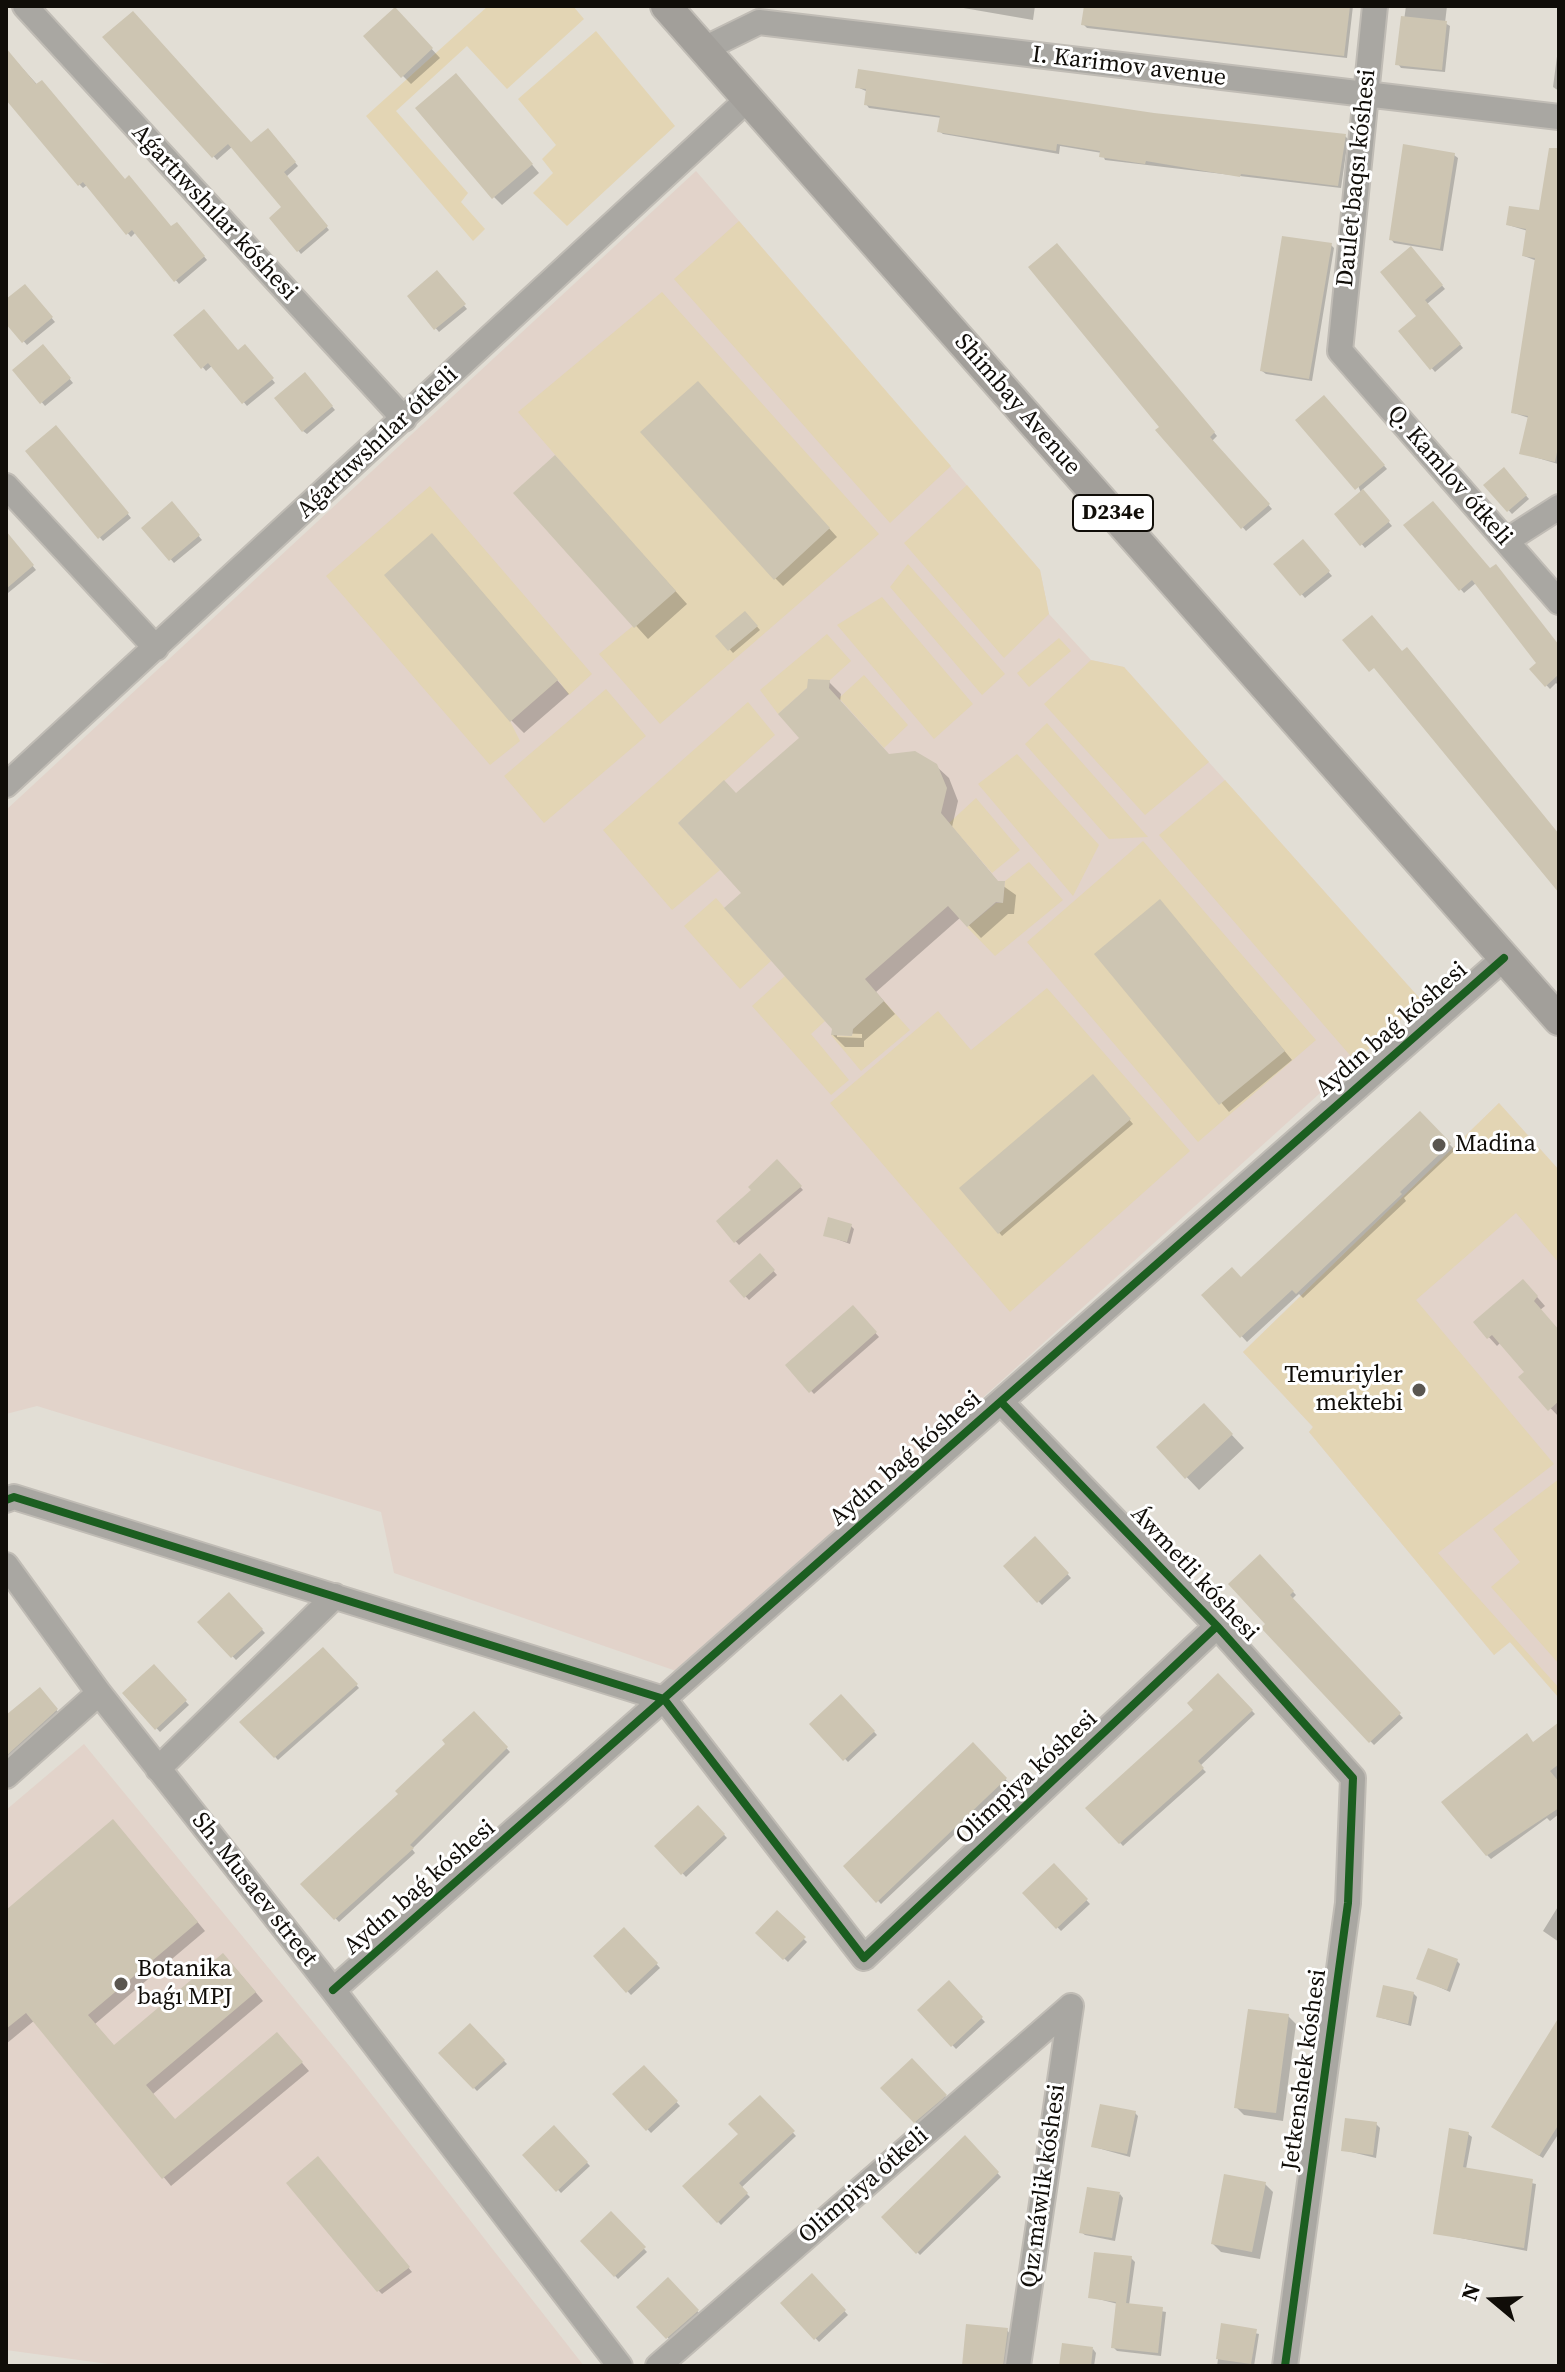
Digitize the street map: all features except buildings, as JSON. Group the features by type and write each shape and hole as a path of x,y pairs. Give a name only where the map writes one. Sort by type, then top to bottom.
{"main road":[{"name":"Shimbay Avenue","path":"666,6 1559,1020"}],"street":[{"name":"Aǵartıwshılar kóshesi","path":"25,6 404,419"},
{"name":"Daulet baqsı kóshesi","path":"1340,351 1375,6"},
{"name":"I. Karimov avenue","path":"704,49 759,22 1559,117"},
{"name":"Aǵartıwshılar ótkeli","path":"6,785 748,99"},
{"name":"Q. Kamlov ótkeli","path":"1340,351 1559,602"},
{"path":"6,486 156,648"},
{"path":"1506,541 1559,507"},
{"name":"Aydın baǵ kóshesi","path":"333,1990 1504,958"},
{"name":"Áwmetli kóshesi","path":"1001,1402 1217,1626 1353,1778"},
{"path":"6,1500 14,1497 664,1699"},
{"name":"Sh. Musaev street","path":"6,1565 99,1693 333,1990 620,2366"},
{"path":"158,1769 335,1596"},
{"name":"Olimpiya kóshesi","path":"664,1699 864,1958 1217,1626"},
{"path":"6,1776 99,1693"},
{"name":"Jetkenshek kóshesi","path":"1285,2366 1348,1903 1353,1778"},
{"name":"Olimpiya ótkeli","path":"658,2366 1071,2006"},
{"name":"Qız máwlik kóshesi","path":"1018,2366 1071,2006"}],"shaded area":[{"path":"488,6 573,6 584,19 507,89 467,46 396,111 468,193 461,202 485,229 473,241 366,116"},
{"path":"596,31 675,126 567,226 533,193 553,173 542,159 556,145 518,99"},
{"path":"696,171 1040,570 1049,614 1091,660 1124,667 1422,1001 679,1672 394,1573 381,1512 37,1406 6,1414 6,810"},
{"path":"739,221 951,466 890,523 674,279"},
{"path":"662,292 879,534 660,724 599,654 674,592 518,412"},
{"path":"967,485 1040,570 1049,614 1004,658 904,543"},
{"path":"430,486 592,674 569,695 558,680 510,721 520,741 490,765 326,576"},
{"path":"908,564 1005,674 982,695 890,587"},
{"path":"882,597 973,704 934,739 837,625"},
{"path":"827,634 851,661 830,680 807,688 778,714 760,690"},
{"path":"1059,638 1071,651 1029,687 1017,673"},
{"path":"1091,660 1124,667 1209,762 1145,815 1044,704"},
{"path":"864,675 908,725 884,748 839,698"},
{"path":"606,689 646,736 544,823 504,776"},
{"path":"748,702 775,735 678,823 720,870 672,910 603,830"},
{"path":"1047,723 1148,837 1109,839 1025,744"},
{"path":"1017,754 1099,845 1073,896 978,784"},
{"path":"1225,780 1422,1001 1355,1061 1159,835"},
{"path":"976,798 1020,850 992,873 949,823"},
{"path":"1143,841 1316,1040 1198,1142 1027,942"},
{"path":"1029,862 1063,900 995,956 967,927 996,903 1003,903 1005,881"},
{"path":"716,898 771,961 740,989 684,926"},
{"path":"785,976 825,1021 811,1034 849,1080 831,1095 752,1006"},
{"path":"1047,988 1190,1151 1010,1312 830,1103 938,1011 971,1050"},
{"path":"884,1001 910,1030 861,1071 831,1035 852,1036 853,1029"},
{"name":"Temuriyler mektebi","path":"1499,1103 1559,1170 1559,1698 1510,1642 1494,1655 1309,1432 1313,1427 1243,1352"},
{"name":"Temuriyler mektebi","path":"1499,1103 1559,1170 1559,1263 1516,1213 1416,1300 1554,1464 1438,1553 1559,1688 1559,1698 1510,1642 1494,1655 1309,1432 1313,1427 1243,1352"},
{"path":"1559,1479 1559,1664 1491,1587 1520,1562 1493,1529"},
{"path":"84,1744 351,2068 584,2366 123,2366 6,2350 6,1810"}],"cycle path":[{"path":"333,1990 1504,958"},
{"path":"1001,1402 1217,1626 1353,1778 1348,1903 1285,2366"},
{"path":"6,1500 14,1497 664,1699 864,1958 1217,1626"}],"place":[{"name":"Madina","path":"1439,1145"},
{"name":"Temuriyler mektebi","path":"1419,1390"},
{"name":"Botanika baǵı MPJ","path":"121,1984"}]}
